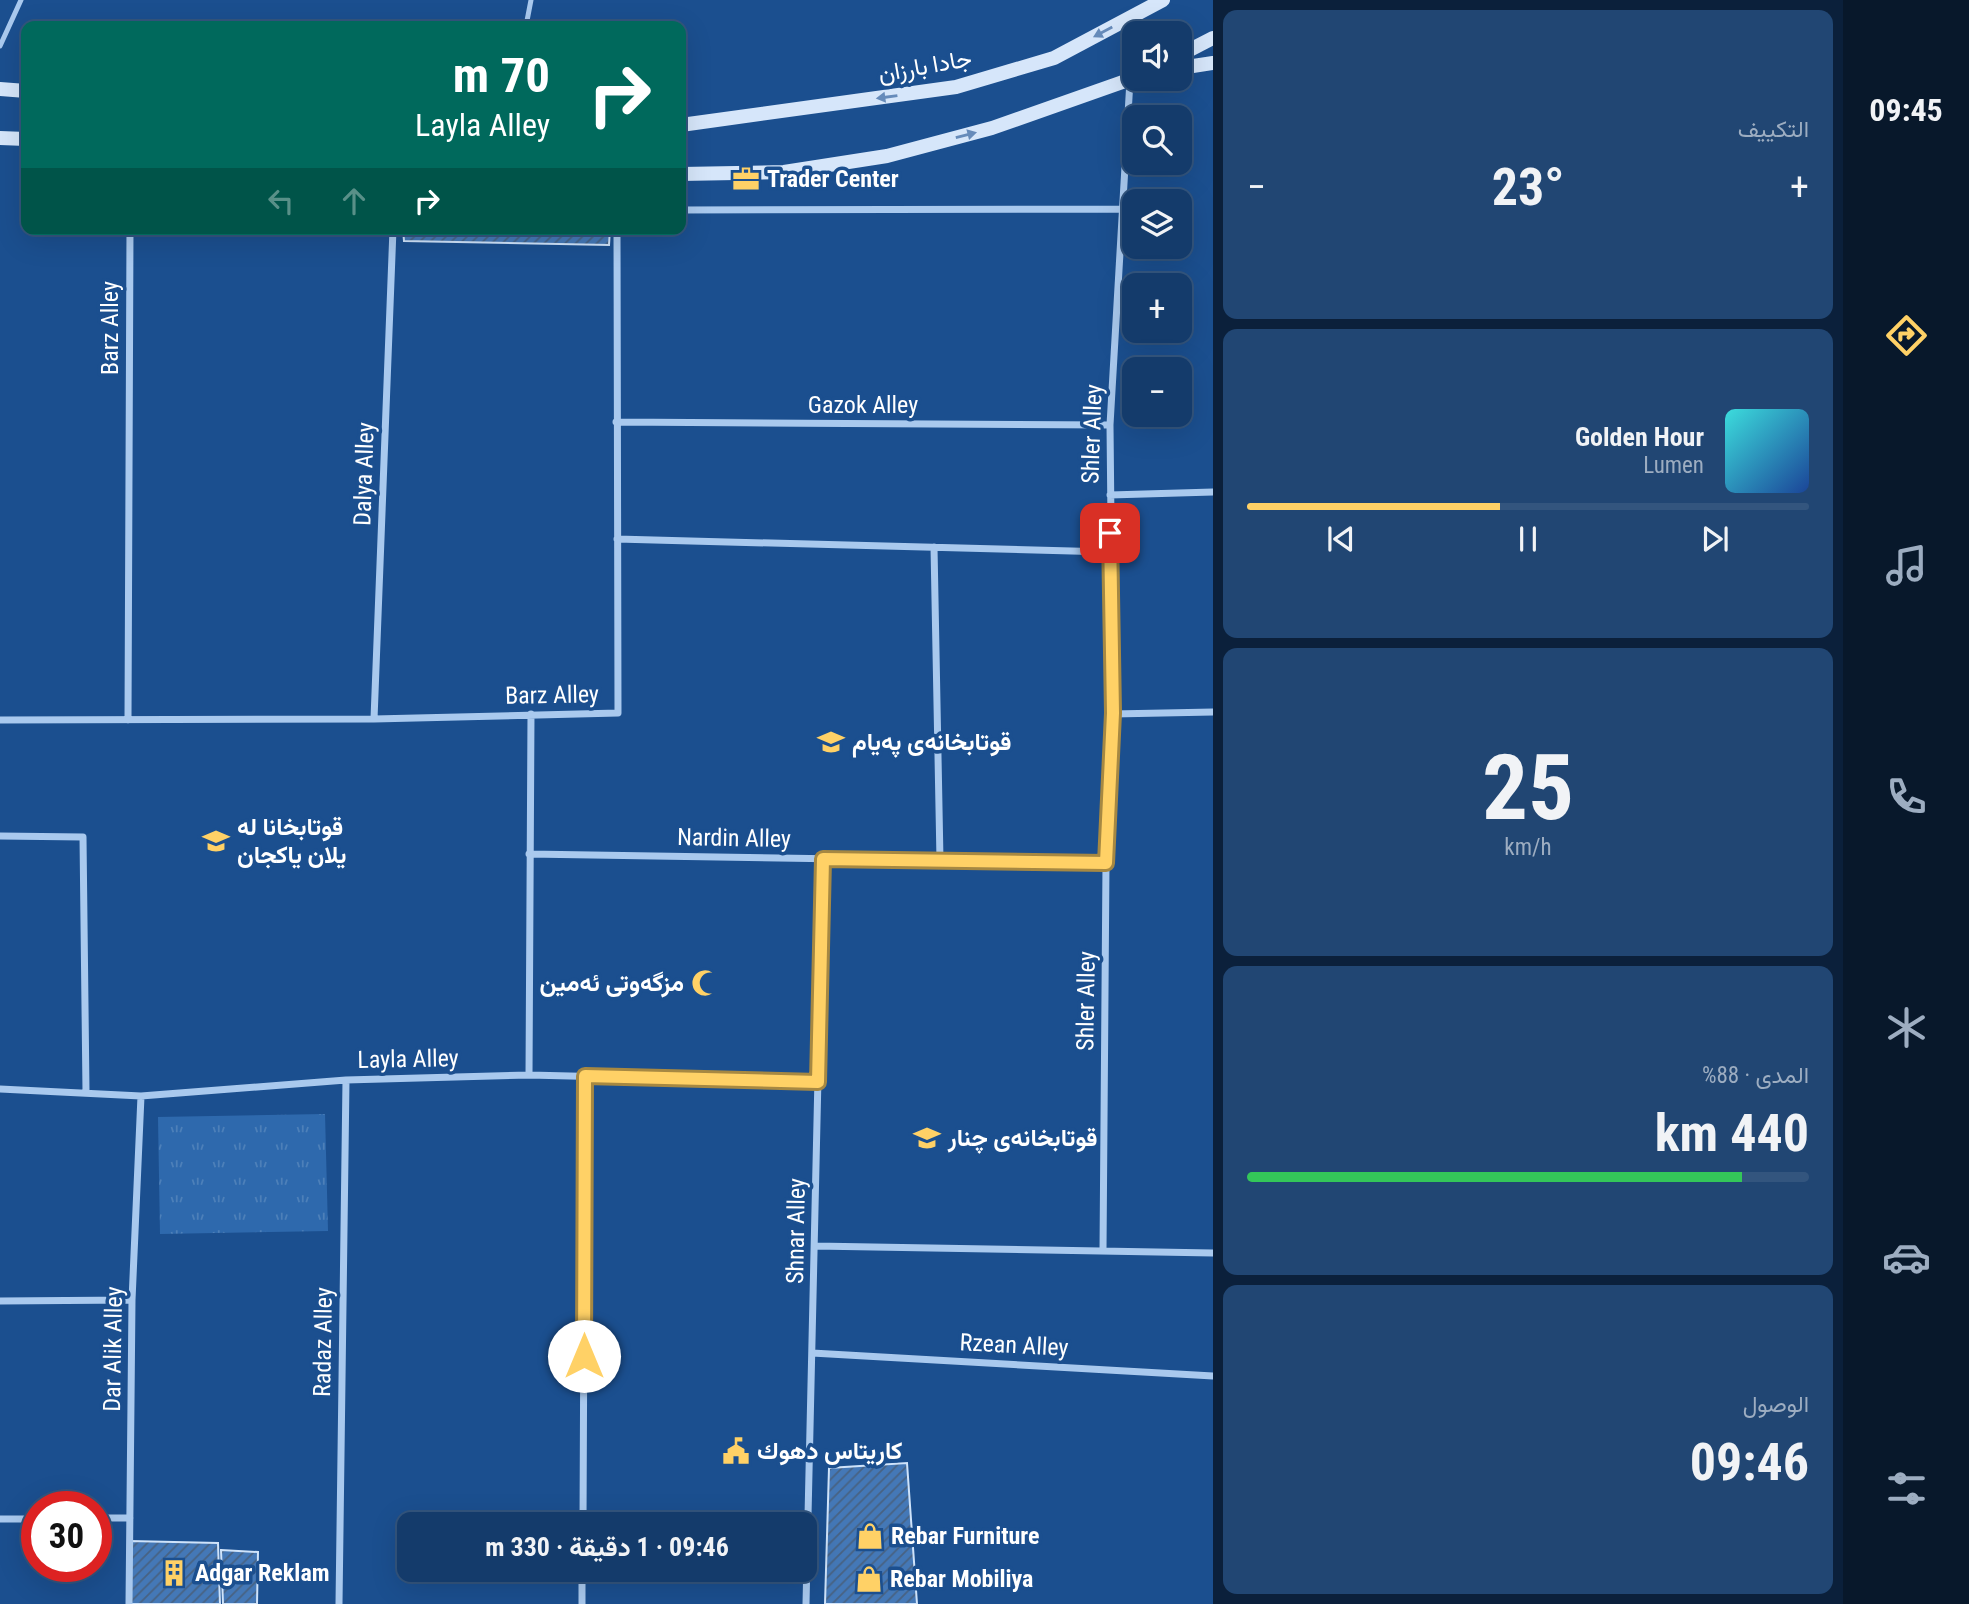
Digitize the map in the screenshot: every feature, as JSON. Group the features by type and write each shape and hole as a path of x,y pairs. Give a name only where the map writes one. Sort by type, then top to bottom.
{"main road":[{"name":"جادا بارزان","path":"686,124 956,88 1054,58 1163,0"},
{"path":"1192,48 1213,37"},
{"path":"1192,66 1213,63"},
{"path":"686,174 784,172 887,156 992,128 1122,83"},
{"path":"0,89 21,91"},
{"path":"0,138 21,139"}],"street":[{"name":"Shler Alley","path":"1125,189 1132,91"},
{"path":"686,210 1122,209"},
{"name":"Shler Alley","path":"1102,1251 1106,863 1113,713 1109,552 1110,425 1122,226"},
{"name":"Barz Alley","path":"128,720 130,235"},
{"name":"Dalya Alley","path":"374,719 393,235"},
{"name":"Barz Alley","path":"0,720 374,719 618,713 617,235"},
{"name":"Gazok Alley","path":"616,422 1110,425"},
{"path":"1110,495 1213,492"},
{"path":"617,539 1109,552"},
{"path":"934,547 940,860"},
{"path":"1113,713 1213,712"},
{"path":"529,1075 531,714"},
{"path":"0,836 83,837 86,1091"},
{"name":"Nardin Alley","path":"529,854 1106,863"},
{"name":"Shnar Alley","path":"806,1604 823,859"},
{"name":"Layla Alley","path":"0,1089 86,1091 141,1096 346,1080 529,1075 818,1082"},
{"path":"583,1512 585,1076"},
{"name":"Radaz Alley","path":"339,1604 346,1080"},
{"name":"Dar Alik Alley","path":"129,1604 132,1300 141,1096"},
{"path":"815,1246 1213,1253"},
{"path":"0,1301 132,1300"},
{"name":"Rzean Alley","path":"812,1353 1213,1376"},
{"path":"112,1518 130,1518"},
{"path":"0,1519 21,1519"},
{"path":"582,1582 582,1604"}],"lane":[{"path":"0,46 21,0"},
{"path":"527,21 531,0"}],"green space":[{"path":"325,1114 328,1231 160,1234 158,1117"}],"building":[{"path":"404,235 610,235 609,245 404,241"},
{"name":"Rebar Furniture","path":"907,1463 917,1604 825,1604 829,1468"},
{"name":"Adgar Reklam","path":"130,1541 218,1543 220,1604 129,1604"},
{"path":"221,1550 258,1552 257,1604 223,1604"}],"place":[{"name":"Trader Center","path":"746,179"},
{"name":"قوتابخانەی پەیام","path":"831,742"},
{"name":"قوتابخانا له يلان ياكجان","path":"216,841"},
{"name":"مزگەوتی ئەمین","path":"705,983"},
{"name":"قوتابخانەی چنار","path":"927,1138"},
{"name":"كاريتاس دهوك","path":"736,1451"},
{"name":"Rebar Furniture","path":"870,1536"},
{"name":"Adgar Reklam","path":"174,1573"},
{"name":"Rebar Mobiliya","path":"869,1579"}],"route":[{"path":"584,1356 585,1076 818,1082 823,859 1106,863 1113,713 1110,533"}]}
